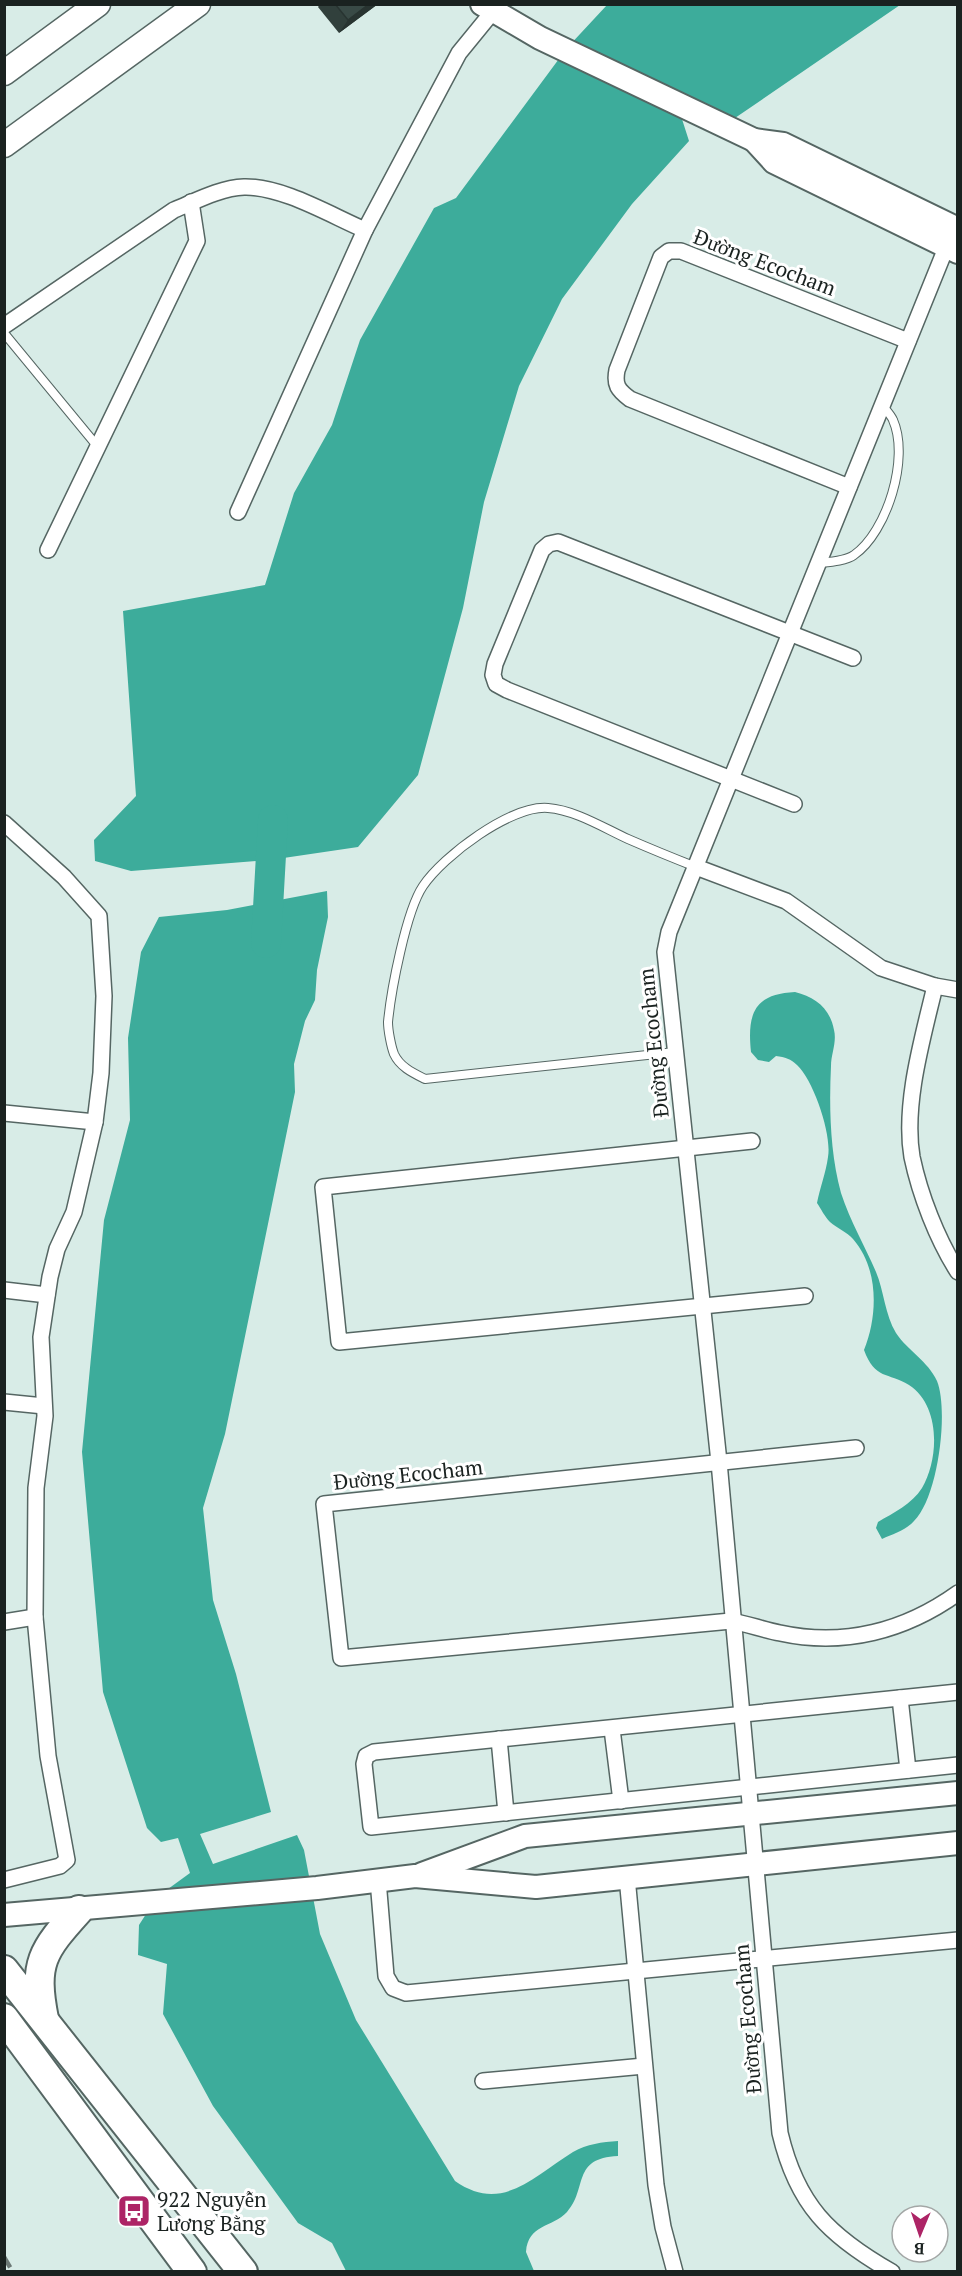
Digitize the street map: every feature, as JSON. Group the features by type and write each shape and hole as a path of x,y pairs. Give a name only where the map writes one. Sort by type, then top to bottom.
{"highway":[{"path":"44,2021 38,1984 45,1950 79,1910"},
{"path":"4,1970 243,2271"},
{"path":"4,2018 192,2271"}],"main road":[{"path":"4,73 98,4"},
{"path":"4,145 198,4"}],"street":[{"path":"238,512 365,230 459,53 491,6 540,38 754,140 783,144 954,239 908,341"},
{"path":"4,326 174,210 191,202 242,187 269,189 365,230"},
{"path":"48,550 197,241 191,202"},
{"name":"Đường Ecocham","path":"849,487 630,399 618,391 615,381 616,370 661,257 669,250 681,251 908,341 849,487 790,632 733,780 669,932 665,952 718,1462 778,2123 790,2169 808,2206 823,2224 858,2252 892,2271"},
{"path":"794,804 507,690 496,684 493,675 495,664 542,550 549,544 558,542 853,658"},
{"path":"4,823 64,877 99,916 104,996 101,1073 94,1122 74,1212 57,1249 41,1337 45,1411 36,1488 35,1617 48,1756 67,1860 60,1866 4,1880"},
{"path":"696,867 786,901 881,968 935,986 957,990"},
{"path":"935,986 919,1053 911,1115 912,1156 929,1213 957,1272"},
{"path":"4,1113 94,1122"},
{"path":"752,1141 323,1187 339,1342 805,1296"},
{"path":"4,1290 47,1295"},
{"path":"4,1402 45,1411"},
{"name":"Đường Ecocham","path":"856,1448 324,1504 341,1658 731,1621 779,1633 810,1638 841,1639 874,1634 906,1624 936,1609 957,1593"},
{"path":"4,1622 35,1617"},
{"path":"957,1692 369,1753 364,1764 371,1827 957,1765"},
{"path":"900,1698 908,1770"},
{"path":"612,1729 621,1801"},
{"path":"499,1739 506,1813"},
{"path":"415,1876 525,1836 957,1793"},
{"path":"4,1916 317,1888 415,1876 536,1887 957,1843"},
{"path":"627,1877 658,2205 675,2271"},
{"path":"378,1880 385,1970 389,1982 399,1991 413,1994 957,1940"},
{"path":"483,2081 644,2066"}],"lane":[{"path":"4,333 98,447"},
{"path":"818,563 854,556 872,536 890,501 898,472 897,441 893,421 882,405"},
{"path":"675,1052 425,1078 407,1070 394,1054 388,1024 412,910 422,887 438,867 481,833 525,811 548,808 578,816 696,867"}],"shaded area":[{"path":"607,5 900,5 735,118 705,103 681,116 689,141 632,204 562,299 519,386 484,502 463,608 418,775 358,847 270,860 131,871 95,861 94,840 136,796 123,611 265,585 294,493 332,425 360,340 434,208 456,198 567,48"},
{"path":"327,891 328,917 317,970 315,1000 305,1021 294,1064 295,1092 225,1434 203,1508 213,1600 236,1674 271,1812 200,1834 213,1864 297,1835 304,1850 320,1934 356,2020 455,2181 472,2190 488,2194 503,2193 531,2180 578,2149 618,2141 618,2156 593,2162 587,2169 567,2212 531,2236 526,2252 534,2271 346,2271 332,2243 298,2223 213,2106 163,2014 167,1964 138,1955 139,1925 157,1897 190,1873 178,1838 161,1842 147,1828 103,1692 82,1452 104,1220 130,1120 128,1038 141,952 159,917 227,910"},
{"path":"795,992 815,1000 829,1015 834,1030 830,1114 837,1178 841,1193 876,1272 892,1326 933,1374 940,1395 942,1412 939,1454 929,1494 922,1510 911,1524 882,1539 876,1528 878,1522 913,1499 928,1476 934,1448 932,1419 919,1394 909,1385 878,1371 868,1360 864,1350 874,1307 872,1278 862,1251 848,1234 830,1222 817,1203 829,1147 824,1122 810,1083 797,1065 790,1060 776,1056 769,1062 758,1060 751,1052 750,1027 756,1008 770,997"}],"building":[{"path":"335,4 369,4 348,20"}],"waterway":[{"path":"266,943 273,820"},
{"path":"270,860 275,901"}],"railway":[{"path":"4,2257 13,2272"}],"place":[{"name":"922 Nguyễn Lương Bằng","path":"134,2211"}]}
